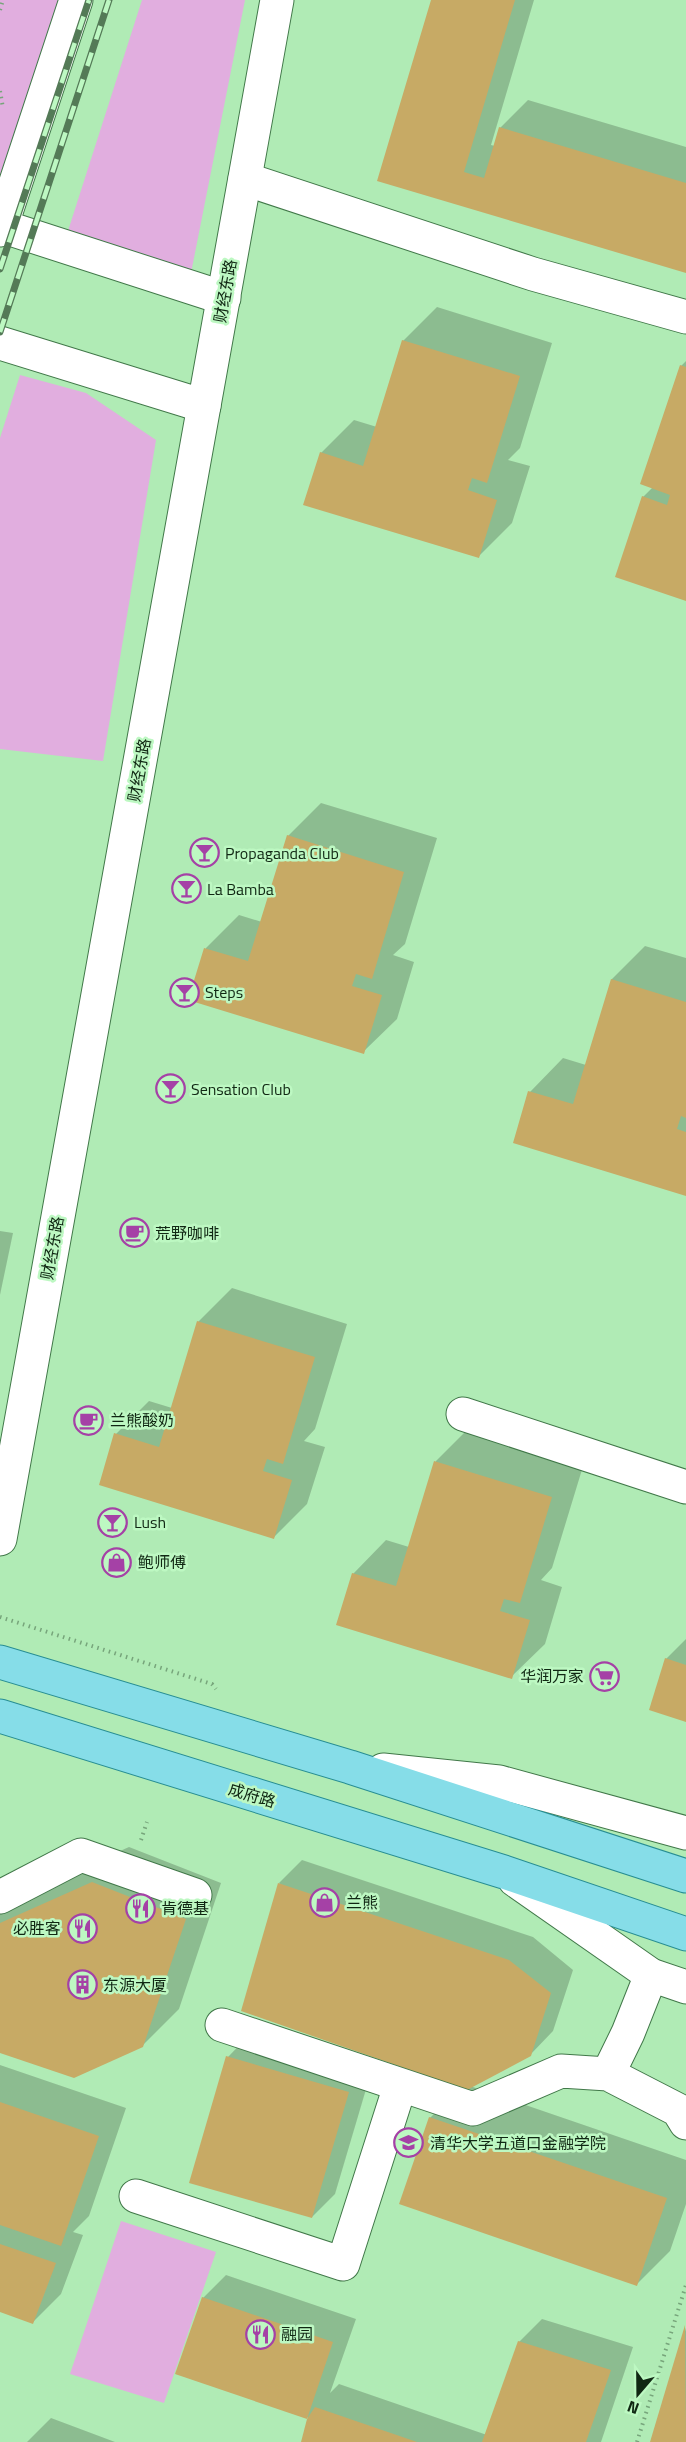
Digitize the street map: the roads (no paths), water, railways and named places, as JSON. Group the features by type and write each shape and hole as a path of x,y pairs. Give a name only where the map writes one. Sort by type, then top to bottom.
{"main road":[{"path":"0,1662 350,1767 686,1876"},
{"name":"成府路","path":"0,1716 504,1872 686,1934"}],"street":[{"path":"76,0 1,228 224,298"},
{"name":"财经东路","path":"0,1539 277,0"},
{"path":"245,179 533,274 686,317"},
{"path":"0,343 204,406"},
{"path":"463,1414 686,1487"},
{"path":"350,1767 499,1782 686,1833"},
{"path":"0,1897 81,1855 195,1895"},
{"name":"成府路","path":"504,1872 651,1975 686,1987"},
{"path":"608,2074 628,2033 651,1975"},
{"path":"222,2025 473,2109 561,2071 608,2074 678,2109 686,2123"},
{"path":"136,2196 343,2264 400,2086"}],"railway":[{"path":"0,269 89,0"},
{"path":"0,332 109,0"}],"place":[{"name":"Propaganda Club","path":"204,853"},
{"name":"La Bamba","path":"186,889"},
{"name":"Steps","path":"184,992"},
{"name":"Sensation Club","path":"170,1089"},
{"name":"荒野咖啡","path":"134,1233"},
{"name":"兰熊酸奶","path":"89,1420"},
{"name":"Lush","path":"113,1522"},
{"name":"鲍师傅","path":"117,1562"},
{"name":"华润万家","path":"605,1676"},
{"name":"兰熊","path":"325,1902"},
{"name":"肯德基","path":"140,1908"},
{"name":"必胜客","path":"82,1928"},
{"name":"东源大厦","path":"82,1985"},
{"name":"清华大学五道口金融学院","path":"409,2143"},
{"name":"融园","path":"260,2334"}]}
